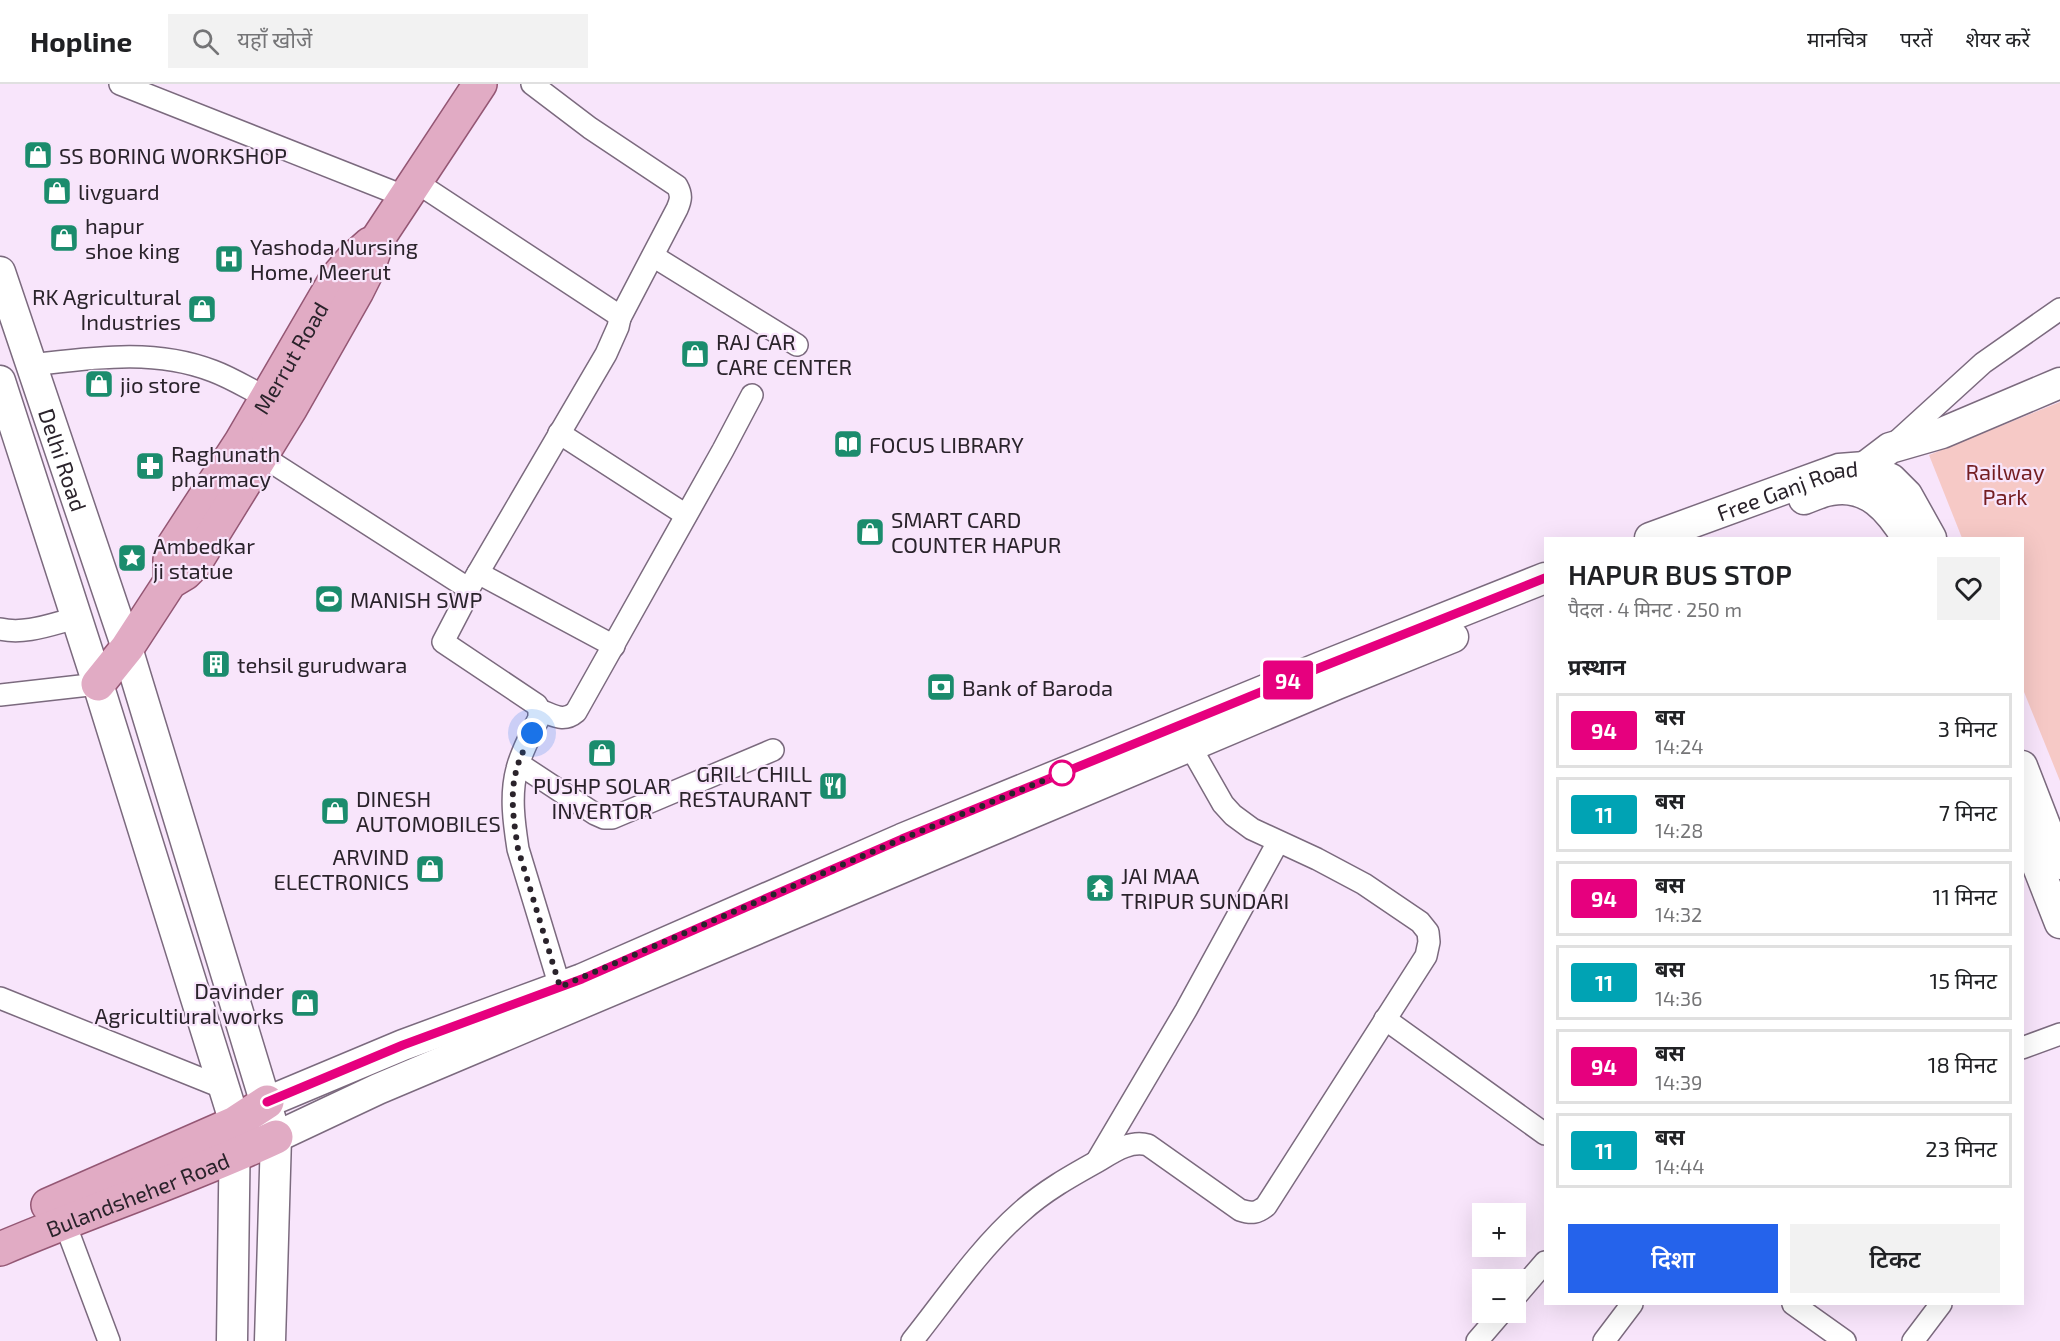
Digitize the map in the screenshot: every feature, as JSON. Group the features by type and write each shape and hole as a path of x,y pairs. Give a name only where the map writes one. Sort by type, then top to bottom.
{"main road":[{"name":"Merrut Road","path":"98,684 127,648 170,582 185,573 195,563 262,456 357,291 379,237 411,190 474,86"},
{"name":"Merrut Road","path":"170,582 170,560 174,545 267,398 337,277 351,261 379,237"},
{"path":"0,1226 235,1123 267,1102"},
{"name":"Bulandsheher Road","path":"0,1249 64,1221 235,1156 276,1137"}],"street":[{"path":"120,84 411,190 620,318"},
{"path":"532,84 590,128 677,186 681,199 620,318 606,354 473,582 443,642 533,701 539,710 539,718 519,764 514,784 513,806 518,849 560,987"},
{"path":"652,256 797,345"},
{"name":"Delhi Road","path":"0,272 127,648 276,1137 270,1341"},
{"path":"1865,467 1890,448 1983,363 2060,309"},
{"path":"31,364 106,357 153,357 213,371 267,398"},
{"name":"Delhi Road","path":"0,381 98,684 235,1123 232,1341"},
{"path":"1890,448 1941,433 2060,383"},
{"path":"539,710 562,718 570,717 576,712 752,394"},
{"path":"559,433 686,515"},
{"path":"262,456 462,585 473,582 614,646"},
{"name":"Free Ganj Road","path":"1653,537 1839,469 1865,467 1891,479 1907,495 1930,537"},
{"path":"1705,537 1831,489 1850,489 1865,492 1880,502 1906,537"},
{"path":"267,1102 403,1045 560,987 902,839 1544,578"},
{"path":"276,1137 378,1089 1337,684 1544,600"},
{"path":"0,629 11,632 76,618"},
{"path":"0,695 98,684"},
{"path":"912,1341 995,1237 1044,1194 1119,1149 1135,1144 1149,1145 1240,1210 1249,1213 1258,1212 1266,1206 1426,956 1429,942 1428,932 1420,922 1364,884 1251,829 1233,815 1223,804 1190,746"},
{"path":"519,764 595,814 604,818 612,818 773,750"},
{"path":"2024,771 2060,864"},
{"path":"2024,831 2057,908"},
{"path":"1097,1162 1186,1010 1278,842"},
{"path":"160,884 195,869"},
{"path":"0,998 224,1088"},
{"path":"1385,1019 1544,1133"},
{"path":"2024,1047 2060,1034"},
{"path":"64,1221 109,1341"},
{"path":"1526,1284 1544,1263"},
{"path":"1604,1341 1631,1305"},
{"path":"1793,1305 1845,1341"},
{"path":"1913,1341 1940,1305"},
{"path":"1477,1341 1493,1323"}],"green space":[{"name":"Railway Park","path":"2060,402 2060,781 2024,692 2024,537 1962,537 1929,455"}],"bus line":[{"name":"94","path":"267,1102 403,1045 582,979 902,839 1544,578"}],"place":[{"name":"SS BORING WORKSHOP","path":"38,155"},
{"name":"livguard","path":"57,191"},
{"name":"hapur shoe king","path":"64,238"},
{"name":"Yashoda Nursing Home, Meerut","path":"229,259"},
{"name":"RK Agricultural Industries","path":"202,309"},
{"name":"RAJ CAR CARE CENTER","path":"695,354"},
{"name":"jio store","path":"99,384"},
{"name":"FOCUS LIBRARY","path":"848,444"},
{"name":"Raghunath pharmacy","path":"150,466"},
{"name":"SMART CARD COUNTER HAPUR","path":"870,532"},
{"name":"Ambedkar ji statue","path":"132,558"},
{"name":"MANISH SWP","path":"329,599"},
{"name":"tehsil gurudwara","path":"216,664"},
{"name":"Bank of Baroda","path":"941,687"},
{"name":"PUSHP SOLAR INVERTOR","path":"602,753"},
{"name":"GRILL CHILL RESTAURANT","path":"833,786"},
{"name":"DINESH AUTOMOBILES","path":"335,811"},
{"name":"ARVIND ELECTRONICS","path":"430,869"},
{"name":"JAI MAA TRIPUR SUNDARI","path":"1100,888"},
{"name":"Davinder Agricultiural works","path":"305,1003"}],"route":[{"path":"532,733 517,767 513,806 515,827 518,849 560,987 902,839 1062,773"}]}
